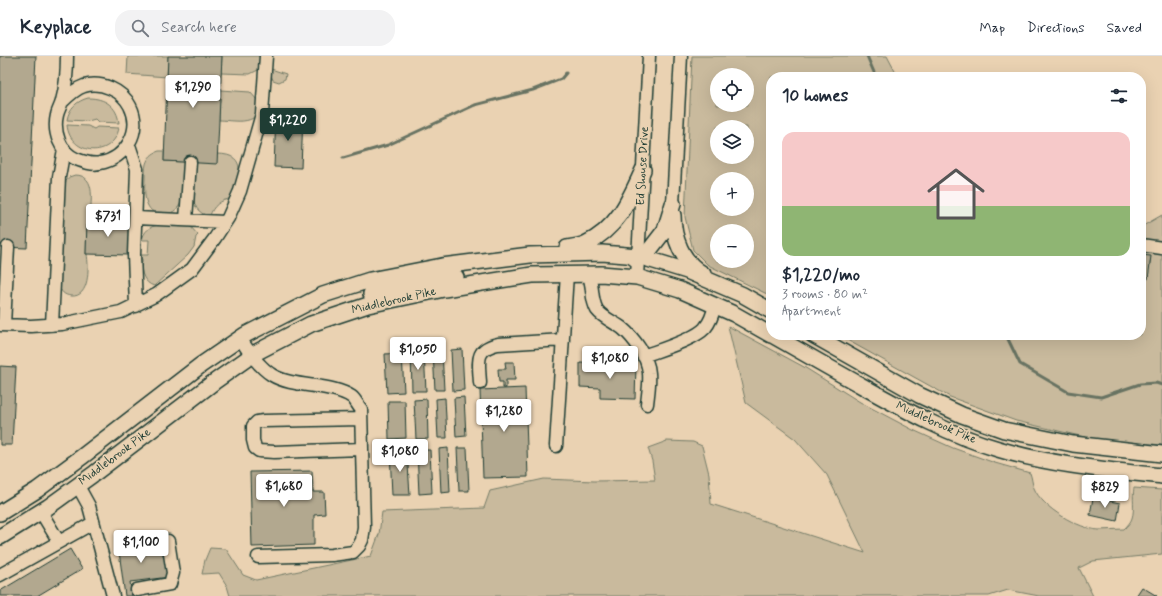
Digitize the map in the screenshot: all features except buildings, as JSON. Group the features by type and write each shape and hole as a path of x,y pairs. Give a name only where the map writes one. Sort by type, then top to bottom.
{"main road":[{"path":"539,255 584,244 602,233 616,220 627,205 643,170"},
{"path":"312,324 366,296 414,284 527,266 604,265 625,262 648,252 665,230 673,204"},
{"path":"673,204 673,227 679,249 696,270 743,295"},
{"name":"Middlebrook Pike","path":"0,513 54,478 201,365 240,338 323,295 370,280 442,266 539,255 602,253 638,256 687,271 743,295 766,308"},
{"name":"Middlebrook Pike","path":"0,537 41,512 78,486 251,355 312,324 368,305 444,289 532,275 601,274 637,277 680,290 734,314 766,332"},
{"name":"Middlebrook Pike","path":"780,340 910,413 962,437 998,449 1041,460 1077,466 1162,476"},
{"name":"Middlebrook Pike","path":"822,340 919,395 962,415 1004,430 1073,444 1162,454"}],"street":[{"path":"62,102 72,92 84,86 97,85 110,88 122,95 130,106 134,119 134,133 129,145 121,155 110,161 98,164 85,163 74,158 64,149 58,138 55,126 57,114 62,102 67,56"},
{"path":"8,248 2,325 31,326 62,324 121,312 156,295 192,269 225,222 240,191 262,114 266,56"},
{"name":"Ed Shouse Drive","path":"637,277 649,56"},
{"path":"673,204 681,56"},
{"path":"129,145 137,169 134,255 136,306"},
{"path":"52,325 59,177 64,149"},
{"path":"186,220 190,162"},
{"path":"136,218 225,222"},
{"path":"1146,246 1162,248"},
{"path":"556,446 567,274"},
{"path":"588,274 591,280 594,302 598,310 603,316 625,331 636,344 643,356 649,372 647,404"},
{"path":"643,356 692,337 704,329 713,314 715,305"},
{"path":"240,338 251,355 271,375 284,380 340,392 353,397 360,409 361,419 364,527 362,540 359,546 353,552 332,555 258,557"},
{"path":"480,383 479,360 481,352 490,346 498,344 563,340"},
{"path":"361,419 257,422 253,426 253,440 255,448 259,451 274,452 362,449"},
{"path":"78,486 89,506 113,596"},
{"path":"41,512 59,542"},
{"path":"0,574 93,523"},
{"path":"137,590 170,584 173,573 168,541"}],"shaded area":[{"path":"128,56 168,56 167,77 127,74"},
{"path":"222,56 261,56 260,69 250,74 221,73"},
{"path":"692,56 887,56 895,72 766,72 766,294 714,268 754,268 754,224 710,224 710,266 693,250 685,217"},
{"path":"271,69 286,74 285,79 279,82 273,80"},
{"path":"220,90 250,92 258,101 258,111 256,116 252,119 241,121 219,120"},
{"path":"88,98 105,101 109,104 116,112 119,123 98,122 95,119 88,121 67,120 74,106 80,101"},
{"path":"67,125 88,126 94,129 97,127 119,128 115,138 109,145 101,149 92,150 83,148 76,143 70,135"},
{"path":"159,151 164,151 164,161 184,162 181,202 176,210 167,214 159,214 154,212 147,204 145,198 146,164 151,156"},
{"path":"217,154 227,155 234,158 238,163 239,169 231,199 224,200 218,204 210,216 202,213 194,202 193,186 195,163"},
{"path":"75,175 82,176 87,180 90,185 91,199 90,220 87,220 87,281 82,292 71,296 63,293 59,286 64,184 69,177"},
{"path":"1162,215 1162,445 1093,439 1016,421 950,397 847,340 1146,340 1146,224"},
{"path":"153,226 190,226 198,235 196,237 194,247 188,255 154,286 145,280 142,274 141,255 148,255 149,240 142,240 144,234 148,230"},
{"path":"728,326 804,367 860,402 913,430 953,448 995,463 1030,473 1038,496 1053,510 1072,522 1082,526 1099,530 1124,529 1131,521 1133,515 1134,488 1162,490 1162,554 1093,561 1079,568 1093,596 1039,596 1008,590 989,596 230,596 227,586 219,573 202,574 205,560 210,548 226,549 243,575 256,580 371,556 379,534 382,512 484,508 490,491 544,479 594,481 655,480 648,448 667,441 693,442 702,446 709,474 711,504 865,553 827,475 795,439 746,403"}],"waterway":[{"path":"867,56 874,72"},
{"path":"343,158 388,145 475,105 533,90 561,79 566,73"},
{"path":"1008,340 1020,364 1068,392 1101,397 1140,384 1156,383 1162,385"}]}
